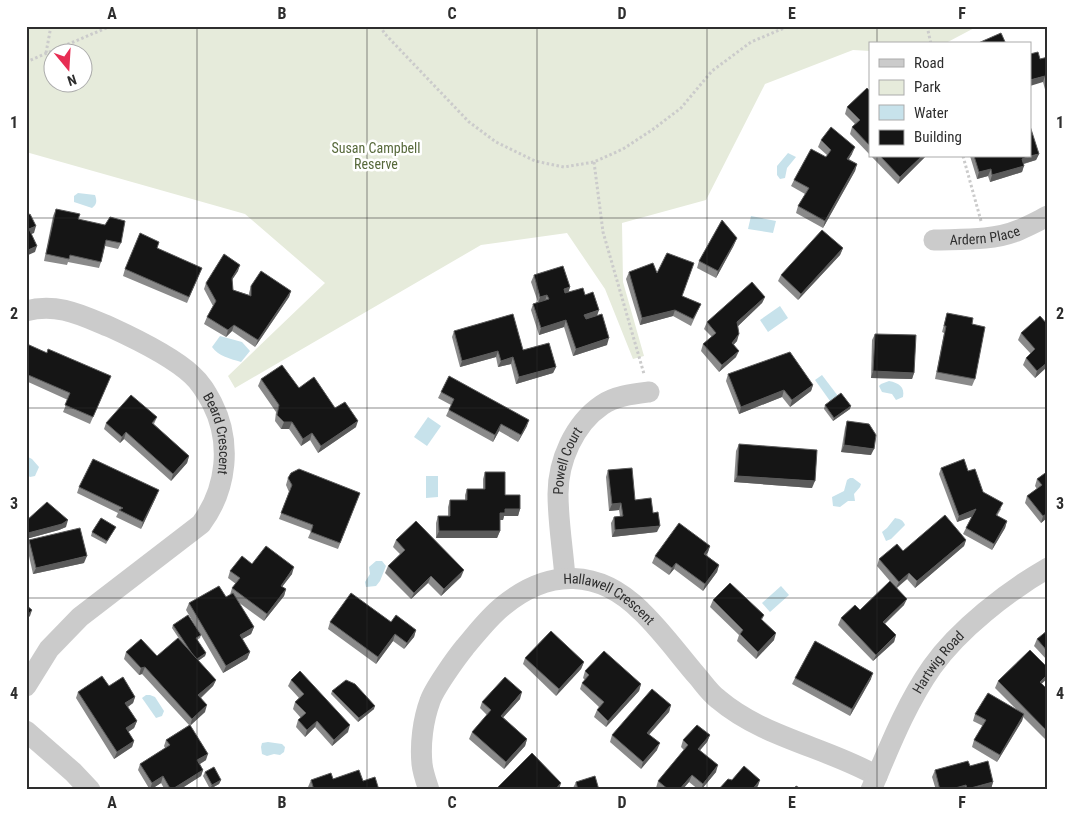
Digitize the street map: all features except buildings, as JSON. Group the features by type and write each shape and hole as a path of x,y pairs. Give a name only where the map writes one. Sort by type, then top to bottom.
{"street":[{"name":"Ardern Place","path":"934,240 986,238 1043,226"},
{"name":"Beard Crescent","path":"26,310 54,308 73,311 129,336 184,368 204,388 216,411 224,437 225,464 216,498 201,524 80,617 49,649 26,686"},
{"name":"Powell Court","path":"565,578 558,494 560,467 572,439 585,419 603,404 626,395 649,392"},
{"name":"Hartwig Road","path":"874,783 914,697 932,666 964,631 1000,600 1048,568"},
{"name":"Hallawell Crescent","path":"429,790 422,764 422,733 430,700 454,661 488,619 504,605 522,593 542,584 565,578 590,580 608,586 624,595 642,611 717,699 751,722 778,735 858,765 874,783"},
{"path":"26,731 90,790"}],"path":[{"path":"48,42 51,26"},
{"path":"72,42 111,26"},
{"path":"380,26 416,68 468,122 496,142 535,161 564,167 594,162 623,149 681,108 712,71 751,42 789,26"},
{"path":"927,26 931,42"},
{"path":"26,62 42,55"},
{"path":"964,158 986,238"},
{"path":"594,162 603,232 649,392"}],"green space":[{"name":"Susan Campbell Reserve","path":"26,26 978,26 948,42 869,42 869,51 853,50 765,84 706,200 622,223 623,282 644,356 633,359 605,289 567,233 481,245 235,388 228,376 325,283 245,214 26,152"}],"water":[{"path":"788,153 796,157 787,168 785,178 780,179 777,175 777,166"},
{"path":"78,193 95,195 95,205 92,208 74,202 74,196"},
{"path":"751,216 776,221 773,233 748,229"},
{"path":"780,306 788,318 768,332 760,320"},
{"path":"220,336 242,342 250,351 241,362 221,355 212,347"},
{"path":"822,375 838,396 830,401 815,380"},
{"path":"889,381 900,386 903,391 903,397 896,400 892,394 882,392 879,386"},
{"path":"428,417 441,426 427,446 414,437"},
{"path":"26,456 32,459 39,467 35,476 30,477 26,474"},
{"path":"426,476 438,476 438,497 426,498"},
{"path":"850,478 861,484 854,494 855,501 848,501 840,507 833,506 832,497 844,491 847,480"},
{"path":"895,518 901,520 905,525 891,539 886,541 882,532"},
{"path":"376,561 382,561 386,566 376,586 366,587 365,582 370,574 369,567"},
{"path":"781,586 789,595 770,612 762,603"},
{"path":"146,695 155,697 164,711 162,716 156,718 142,698"},
{"path":"262,743 282,744 285,747 284,752 280,755 267,756 262,754"}]}
